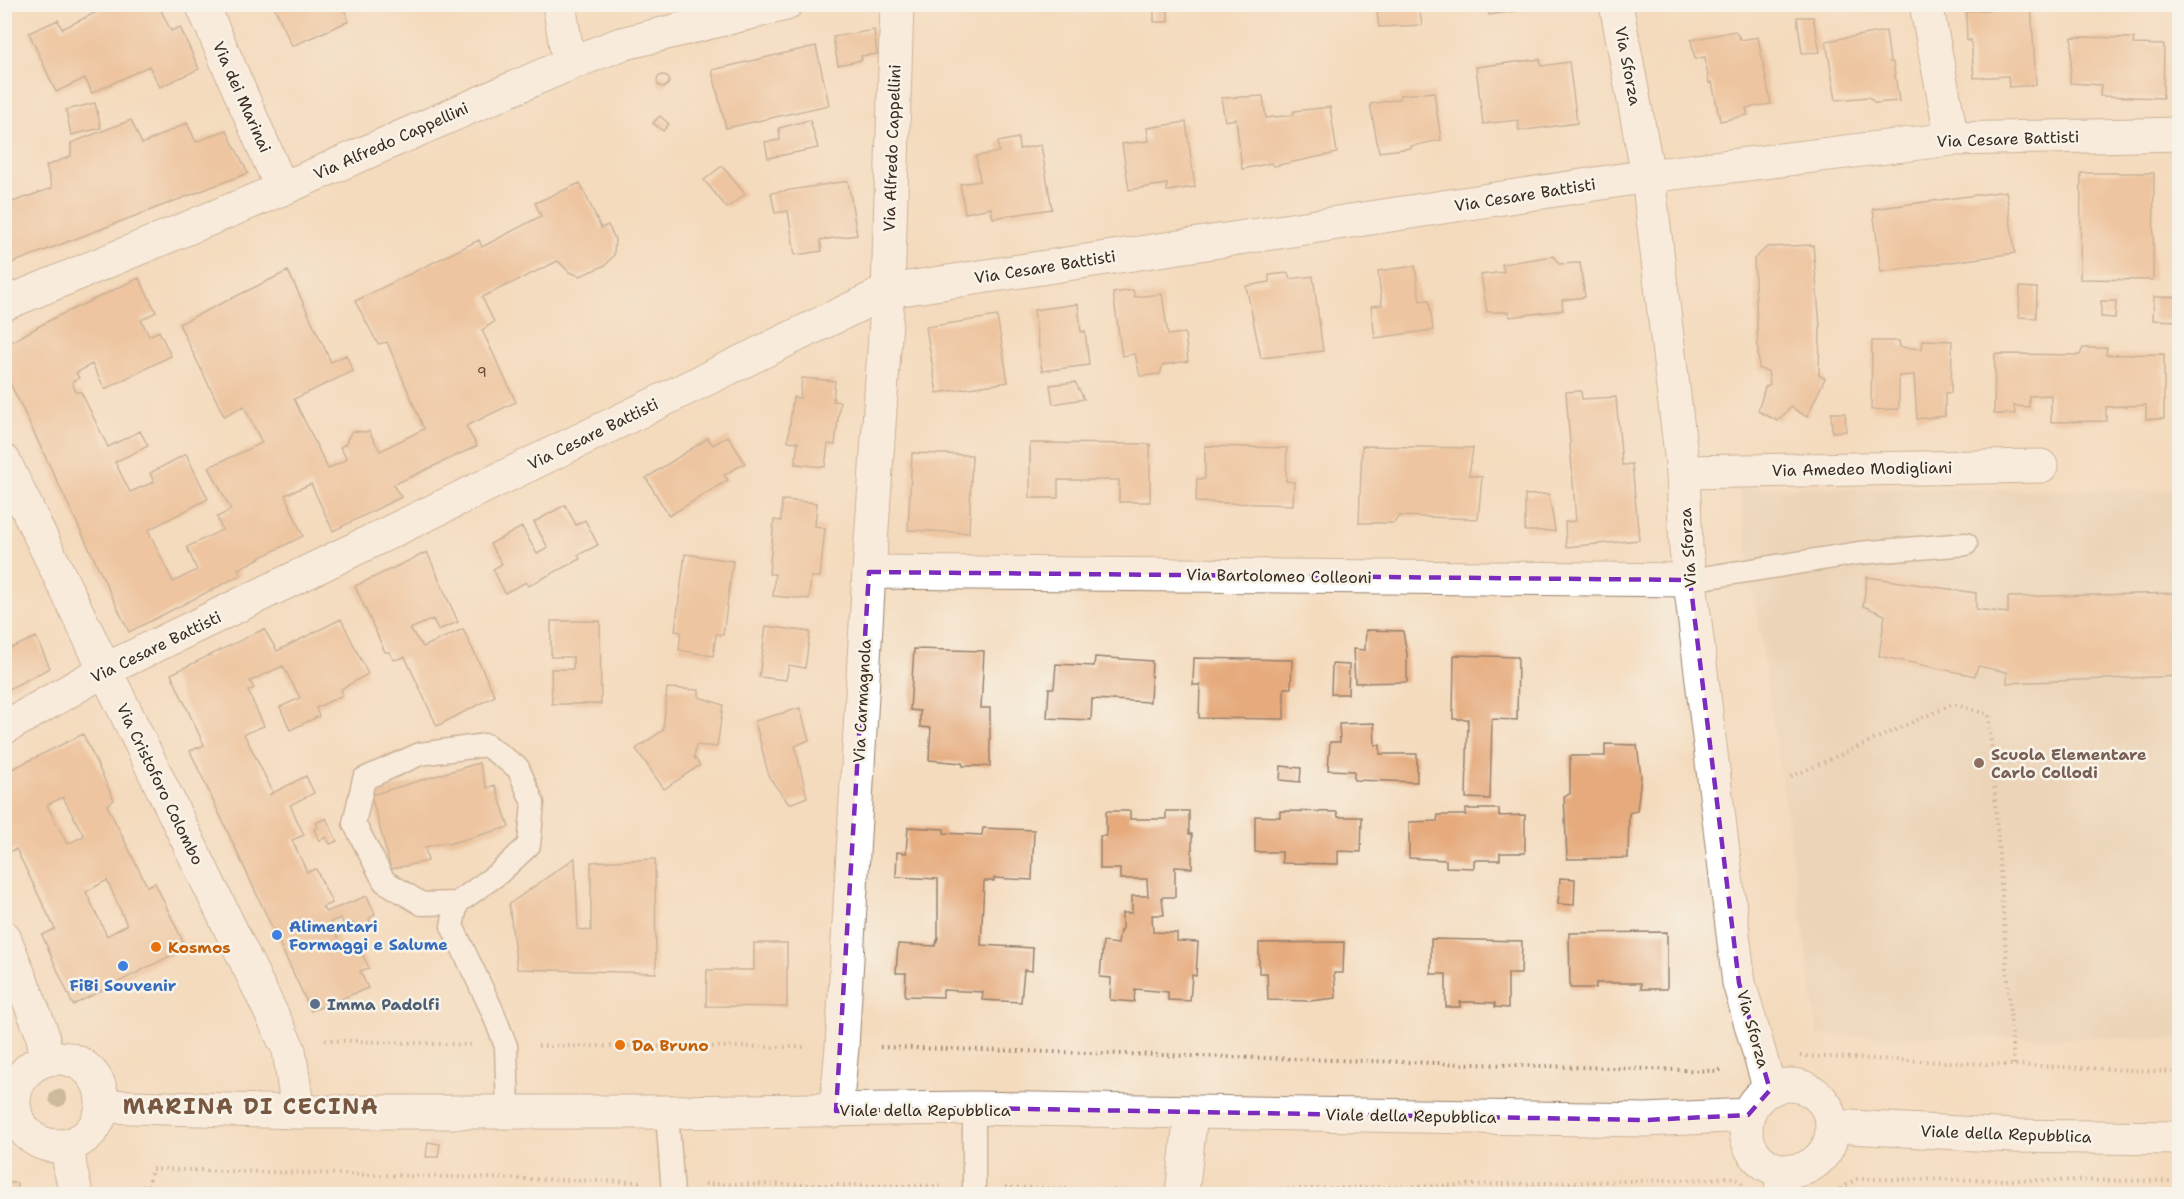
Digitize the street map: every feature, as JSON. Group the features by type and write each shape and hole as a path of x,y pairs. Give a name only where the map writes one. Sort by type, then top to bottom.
{"street":[{"name":"Via dei Marinai","path":"202,4 282,189"},
{"path":"559,4 569,63"},
{"name":"Via Alfredo Cappellini","path":"4,304 282,189 569,63 621,44 786,4"},
{"name":"Via Alfredo Cappellini","path":"888,291 897,4"},
{"name":"Via Sforza","path":"1616,4 1648,176 1683,472 1689,580 1739,982 1770,1090"},
{"path":"1926,4 1952,139"},
{"name":"Via Cesare Battisti","path":"4,728 105,670 888,291 1648,176 1952,139 2180,134"},
{"name":"Via Carmagnola","path":"836,1111 843,1035 869,572 888,291"},
{"name":"Via Cristoforo Colombo","path":"4,461 289,1050 298,1112"},
{"name":"Via Amedeo Modigliani","path":"1683,472 2041,466"},
{"name":"Via Bartolomeo Colleoni","path":"869,572 1689,580"},
{"path":"4,937 42,1033 46,1059"},
{"path":"61,1057 75,1060 87,1068 96,1079 102,1092 102,1106 100,1117 88,1136 68,1145 53,1146 40,1143 28,1135 9,1110 17,1084 24,1072 34,1064 46,1059 61,1057"},
{"path":"1798,1086 1809,1090 1825,1105 1832,1126 1829,1145 1818,1161 1782,1183 1749,1146 1746,1125 1748,1115 1756,1100 1770,1090 1798,1086"},
{"name":"Viale della Repubblica","path":"102,1106 298,1112 667,1112 974,1108 1646,1120 1748,1115"},
{"path":"1182,1194 1191,1113"},
{"name":"Viale della Repubblica","path":"1832,1126 2013,1136 2180,1138"},
{"path":"68,1145 76,1194"}],"lane":[{"path":"1689,580 1859,553 1966,544"},
{"path":"457,903 422,904 384,881 354,823 364,779 420,754 486,745 518,768 532,803 529,845 500,873 457,903 453,926 506,1046 508,1112"},
{"path":"974,1108 974,1194"},
{"path":"667,1112 673,1194"}],"path":[{"path":"1791,777 1953,704 1989,715 2014,1066"},
{"path":"289,1050 318,1040 506,1046 804,1047"},
{"path":"877,1047 1718,1071 1727,1066"},
{"path":"1792,1049 1798,1056 2180,1072"},
{"path":"116,1194 116,1189 148,1186 152,1169 642,1182"},
{"path":"1214,1191 1712,1179 1731,1176 1741,1182 1745,1188"},
{"path":"1838,1194 1843,1187 1856,1179 2180,1181"},
{"path":"698,1184 947,1186"},
{"path":"1002,1187 1145,1191"}],"highlighted area":[{"path":"869,572 1690,580 1739,983 1770,1090 1748,1115 1646,1120 974,1108 836,1111"}],"shaded area":[{"name":"Scuola Elementare Carlo Collodi","path":"1739,487 2179,491 2179,1039 1818,1035"}],"building":[{"path":"113,4 158,4 171,31 180,27 199,69 160,87 149,66 92,93 85,78 56,92 29,33 58,20 62,29"},
{"path":"273,4 342,4 349,21 292,46"},
{"path":"1154,4 1168,4 1168,22 1154,22"},
{"path":"1488,4 1547,4 1547,6 1489,15"},
{"path":"2031,4 2036,85 2009,87 2008,76 1974,78 1971,40 1967,41 1966,11 1993,10 1993,5"},
{"path":"1376,5 1419,5 1422,25 1379,27"},
{"path":"1797,17 1813,17 1820,52 1802,53"},
{"path":"874,30 877,54 861,56 862,60 838,65 833,37"},
{"path":"1735,31 1741,40 1758,37 1771,104 1746,108 1748,115 1720,121 1712,82 1709,83 1705,57 1695,59 1691,40"},
{"path":"1886,31 1899,101 1875,103 1869,97 1836,100 1826,41"},
{"path":"2072,37 2134,38 2133,44 2164,45 2163,98 2100,96 2101,85 2070,83"},
{"path":"816,46 829,105 726,128 712,70"},
{"path":"1540,59 1541,66 1569,62 1577,123 1519,131 1518,120 1483,124 1476,67"},
{"path":"665,75 669,81 665,87 661,87 657,79"},
{"path":"1434,92 1441,140 1411,146 1411,148 1379,152 1370,104 1399,99 1400,95"},
{"path":"1263,96 1266,118 1293,115 1294,111 1330,107 1337,153 1274,166 1271,163 1242,169 1236,119 1225,121 1221,98"},
{"path":"95,103 101,128 71,135 66,110"},
{"path":"660,116 669,124 663,131 653,123"},
{"path":"131,120 142,144 187,123 196,142 226,130 248,173 4,266 4,205 52,188 46,166 71,156 71,143"},
{"path":"810,120 818,148 768,158 765,142 780,140 779,128"},
{"path":"1186,122 1195,187 1167,191 1167,184 1129,190 1122,144 1149,141 1147,128"},
{"path":"1018,138 1019,149 1041,145 1052,209 993,218 991,208 965,213 960,184 980,181 976,156 999,152 998,142"},
{"path":"722,166 745,194 727,208 704,180"},
{"path":"2081,173 2154,173 2153,280 2080,279"},
{"path":"848,181 857,235 820,240 822,251 795,255 788,211 775,213 771,193"},
{"path":"580,183 601,228 608,225 615,239 614,255 606,265 580,276 569,272 558,261 482,297 494,322 482,330 516,402 466,426 477,446 393,485 401,497 333,531 311,484 285,495 303,536 238,569 241,575 129,632 4,370 4,346 52,319 139,278 156,312 141,320 149,336 159,331 171,356 105,389 92,364 76,373 79,378 72,382 76,392 81,392 108,447 140,431 148,446 115,462 130,492 154,482 150,473 186,454 208,499 148,530 173,582 197,570 187,547 222,530 217,517 231,510 209,467 262,443 244,406 224,416 179,324 288,271 331,362 346,355 353,371 294,399 328,469 347,459 340,447 346,444 353,431 369,431 380,451 424,429 387,342 378,344 355,301 479,240 482,247 541,216 535,203"},
{"path":"2006,191 2015,253 1881,272 1873,209"},
{"path":"1813,245 1820,326 1819,375 1825,378 1807,417 1791,407 1778,421 1758,411 1765,387 1770,384 1768,371 1759,369 1754,259 1767,247"},
{"path":"1553,256 1559,264 1580,263 1585,297 1562,300 1563,310 1510,317 1508,312 1487,312 1481,275 1504,272 1502,264"},
{"path":"1415,266 1420,301 1429,300 1433,330 1375,338 1371,306 1382,305 1378,271"},
{"path":"1288,273 1290,279 1313,276 1323,351 1261,358 1246,286 1269,282 1269,275"},
{"path":"2020,287 2037,288 2036,318 2019,317"},
{"path":"1133,290 1135,297 1162,294 1168,335 1185,333 1188,361 1163,365 1160,374 1140,376 1135,354 1122,356 1113,293"},
{"path":"2154,297 2180,297 2180,321 2153,320"},
{"path":"2101,301 2116,301 2115,318 2101,317"},
{"path":"1078,304 1081,332 1085,331 1089,365 1042,371 1034,310"},
{"path":"997,316 1008,382 937,393 926,327"},
{"path":"1923,340 1952,341 1951,393 1945,393 1945,416 1917,419 1914,375 1899,376 1899,409 1871,410 1872,341 1899,341 1900,347 1922,349"},
{"path":"2083,348 2107,348 2106,355 2164,354 2164,419 2146,419 2146,405 2106,407 2106,421 2051,422 2051,395 2029,396 2029,407 2014,406 2015,414 1994,414 1995,354 2080,355"},
{"path":"802,378 835,381 833,401 840,402 835,445 828,444 825,467 795,464 798,442 788,441 793,397 800,398"},
{"path":"1075,382 1084,399 1053,404 1050,385"},
{"path":"1581,391 1582,399 1616,397 1622,465 1632,464 1639,540 1566,547 1565,522 1576,521 1566,392"},
{"path":"1831,413 1845,413 1846,431 1832,432"},
{"path":"728,436 745,463 724,475 728,480 669,516 646,478 708,438 713,445"},
{"path":"1030,443 1150,444 1150,502 1119,502 1119,480 1058,480 1058,498 1030,498"},
{"path":"1205,446 1287,448 1286,481 1294,482 1293,505 1196,502 1197,479 1205,479"},
{"path":"1362,446 1473,448 1469,475 1482,477 1478,519 1399,516 1394,523 1359,523"},
{"path":"912,453 972,455 969,533 908,530"},
{"path":"1549,494 1555,531 1525,531 1525,495"},
{"path":"782,500 817,503 815,526 825,528 820,577 811,577 809,599 773,596 775,574 769,574 774,520 781,521"},
{"path":"565,505 576,525 585,520 598,545 578,555 580,559 528,586 526,582 505,593 493,569 502,564 490,544 522,527 537,554 548,548 534,522"},
{"path":"427,552 458,622 438,630 433,619 410,629 423,647 463,629 495,696 437,726 405,657 394,660 389,652 385,652 355,586"},
{"path":"685,554 733,561 723,635 716,634 713,656 679,650 681,632 675,631"},
{"path":"1867,577 1976,593 1976,609 2008,613 2008,597 2180,593 2180,676 2007,683 2007,672 1978,666 1975,676 1879,656 1885,615 1863,606"},
{"path":"341,619 368,674 341,689 343,695 316,708 319,716 290,730 280,707 300,698 283,666 250,681 254,688 248,691 264,726 244,734 273,792 269,795 306,776 314,793 290,805 304,835 292,840 307,872 316,869 332,903 322,907 326,912 367,896 375,914 369,919 372,927 358,932 353,923 345,928 341,918 330,922 343,948 348,946 353,955 361,952 369,968 360,971 368,988 311,1011 190,751 204,745 171,674 264,629 277,651"},
{"path":"551,621 600,621 601,704 552,704 551,669 573,669 573,657 551,657"},
{"path":"766,626 810,632 805,668 789,665 786,680 759,677"},
{"path":"1366,630 1403,631 1407,654 1407,682 1355,683 1353,649 1365,650"},
{"path":"36,637 50,668 5,691 5,645 7,650"},
{"path":"914,649 984,651 981,708 990,708 990,766 963,766 962,763 929,760 931,728 920,727 920,711 910,710"},
{"path":"1454,655 1518,657 1517,720 1492,719 1490,799 1466,798 1468,719 1453,719"},
{"path":"1095,657 1152,661 1150,702 1092,699 1091,720 1047,718 1049,688 1054,688 1056,664 1094,666"},
{"path":"1194,658 1292,660 1291,688 1284,688 1284,719 1199,718 1200,685 1193,685"},
{"path":"1332,664 1349,665 1348,694 1331,694"},
{"path":"667,688 699,690 699,697 723,705 717,747 696,745 694,757 700,765 664,789 636,749 663,730"},
{"path":"800,708 809,740 795,746 807,797 789,804 769,777 755,721"},
{"path":"1374,723 1375,745 1380,745 1380,754 1417,754 1417,782 1354,780 1354,771 1328,770 1330,742 1340,742 1339,724"},
{"path":"83,734 114,800 107,805 147,886 155,883 186,948 73,1005 42,935 55,929 16,849 4,854 4,773","holes":["63,797 84,836 67,844 47,805","107,880 127,925 107,936 86,892"]},
{"path":"1605,744 1637,745 1641,776 1637,811 1629,813 1628,858 1567,859 1564,796 1570,794 1570,756 1605,756"},
{"path":"479,763 487,788 495,785 509,827 448,844 447,842 425,847 428,861 391,869 371,795"},
{"path":"1281,766 1301,768 1300,782 1280,780"},
{"path":"1466,809 1499,809 1499,816 1525,815 1525,853 1500,853 1500,860 1474,860 1474,868 1446,867 1446,860 1409,858 1409,822 1437,821 1438,815 1466,815"},
{"path":"1106,811 1130,811 1130,819 1166,819 1166,811 1189,811 1192,868 1175,867 1175,897 1162,897 1164,915 1152,915 1153,932 1177,933 1177,941 1198,942 1196,976 1192,975 1190,1001 1168,1000 1168,992 1135,989 1134,1002 1110,1000 1111,978 1100,977 1103,942 1118,944 1120,930 1122,930 1122,913 1132,913 1132,896 1148,896 1147,879 1120,879 1120,869 1100,869 1100,836 1106,836"},
{"path":"1280,811 1337,812 1338,817 1362,817 1361,852 1338,851 1338,864 1282,863 1282,852 1255,852 1255,816 1280,817"},
{"path":"326,818 337,841 330,844 326,837 319,841 314,829 318,828 316,823"},
{"path":"908,827 944,829 944,833 982,835 983,828 1034,830 1032,880 994,878 994,881 984,881 981,945 1033,948 1032,971 1024,970 1021,1002 982,1000 983,992 943,990 943,997 905,996 906,973 896,973 898,944 935,946 938,938 938,879 896,877 897,852 906,853"},
{"path":"575,858 578,929 591,931 591,862 655,859 656,973 517,969 509,904"},
{"path":"1560,878 1575,879 1574,905 1558,904"},
{"path":"1667,932 1667,989 1641,989 1641,983 1596,983 1596,988 1570,988 1569,933"},
{"path":"1431,939 1522,941 1521,974 1508,974 1508,1008 1495,1007 1495,1003 1472,1002 1460,1002 1460,1007 1446,1007 1446,974 1431,974"},
{"path":"1344,942 1343,973 1334,973 1336,998 1310,1001 1268,1000 1267,973 1259,973 1259,943"},
{"path":"754,943 787,943 787,1007 706,1006 707,970 754,970"},
{"path":"428,1142 440,1144 438,1157 426,1157"},
{"path":"5,1183 17,1183 17,1194 5,1194"},
{"path":"152,1192 287,1192 287,1194 150,1194"}],"place":[{"name":"Scuola Elementare Carlo Collodi","path":"1979,763"},
{"name":"Alimentari Formaggi e Salume","path":"277,935"},
{"name":"Kosmos","path":"156,947"},
{"name":"FiBi Souvenir","path":"123,966"},
{"name":"Imma Padolfi","path":"315,1004"},
{"name":"Da Bruno","path":"620,1045"}],"district":[{"name":"MARINA DI CECINA","path":"251,1106"}]}
